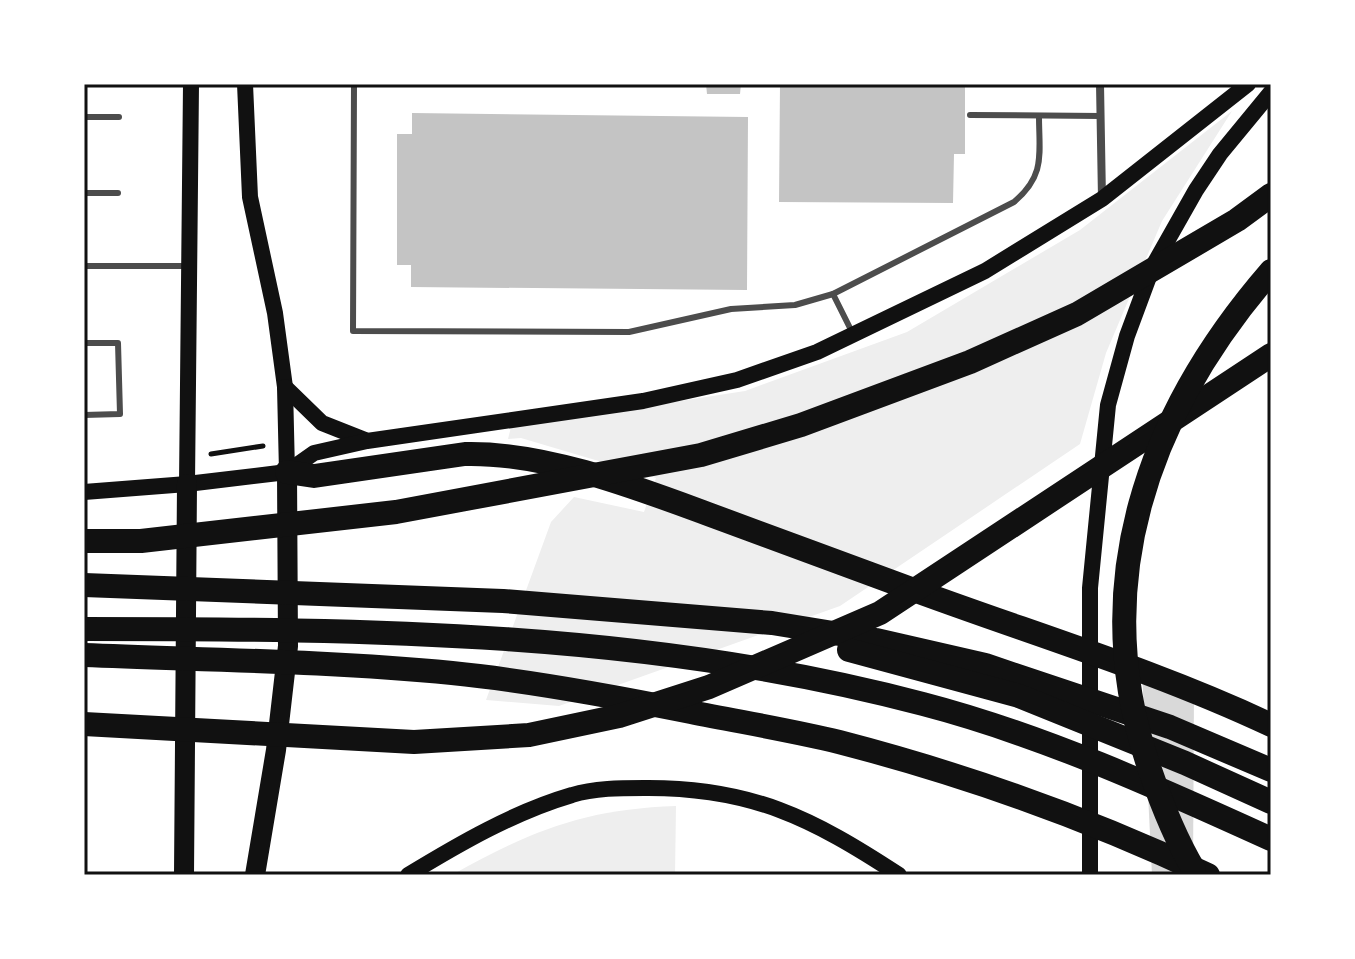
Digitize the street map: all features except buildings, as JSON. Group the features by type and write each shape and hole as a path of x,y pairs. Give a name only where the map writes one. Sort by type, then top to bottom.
{"highway":[{"path":"84,541 141,541 396,512 701,455 815,420 970,362 1077,314 1237,220 1271,195"},
{"path":"1198,875 1175,837 1138,735 1127,687 1124,590 1139,505 1173,418 1202,365 1271,271"},
{"path":"84,724 414,742 529,735 619,716 709,687 880,613 1271,355"},
{"path":"287,472 314,476 465,454 537,461 638,488 978,614 1136,667 1271,725"},
{"path":"84,585 503,601 772,623 846,635 985,665 1170,727 1271,770"},
{"path":"705,619 854,651 1019,696 1171,757 1271,802"},
{"path":"84,629 289,629 500,637 764,668 898,697 978,721 1104,766 1271,839"},
{"path":"84,655 242,660 452,673 533,683 670,708 836,742 929,767 1026,798 1142,844 1208,875"}],"main road":[{"path":"184,875 191,84"},
{"path":"245,84 250,197 275,313 285,387 287,472 288,646 276,750 255,875"},
{"path":"84,492 287,472 314,453 367,441 643,401 737,380 817,352 985,271 1102,199 1248,84"},
{"path":"1090,875 1090,588 1108,405 1139,298 1153,266 1220,154 1271,92"},
{"path":"285,387 322,423 367,441"},
{"path":"408,875 494,826 573,794 615,789 672,788 764,803 841,838 899,875"}],"street":[{"path":"1100,84 1102,199"}],"lane":[{"path":"354,84 353,331 629,332 731,309 795,305 833,294 1014,202 1030,189 1039,168 1039,116"},
{"path":"970,115 1101,116"},
{"path":"84,117 119,117"},
{"path":"84,193 118,193"},
{"path":"84,266 190,266"},
{"path":"833,294 854,334"},
{"path":"84,343 118,343 120,414 84,415"}],"path":[{"path":"211,454 263,446"}],"shaded area":[{"path":"1232,111 1162,221 1106,353 1080,444 840,606 559,706 486,700 551,522 574,497 644,512 656,478 521,438 508,439 511,427 745,391 907,332 1080,230"},
{"path":"1142,671 1194,690 1193,875 1152,875"},
{"path":"676,806 675,875 452,875 507,846 559,825 614,812"}]}
